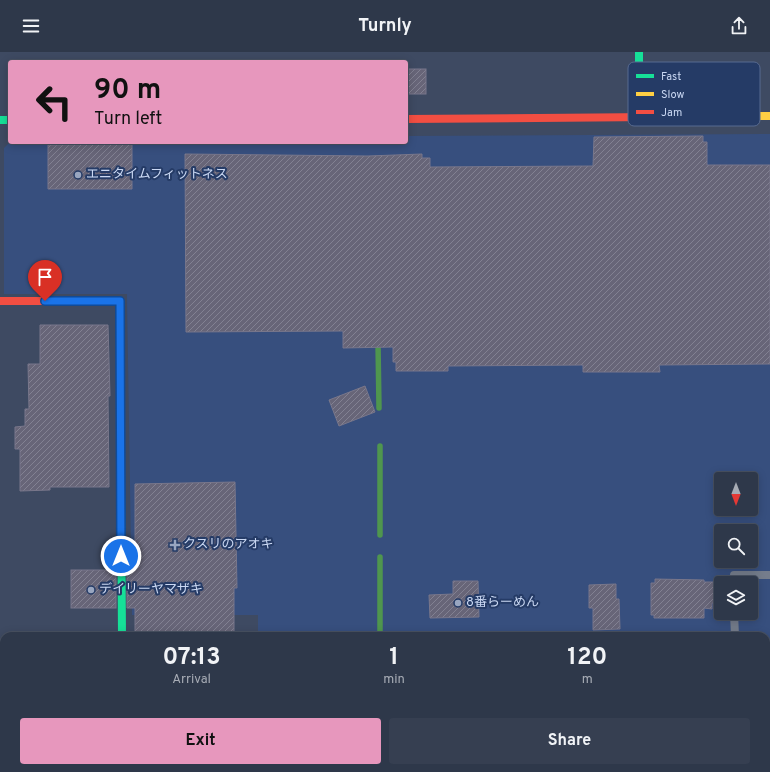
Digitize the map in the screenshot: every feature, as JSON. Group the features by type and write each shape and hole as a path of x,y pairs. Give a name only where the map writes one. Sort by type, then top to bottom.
{"street":[{"path":"760,116 770,116"},
{"path":"408,118 628,118"},
{"path":"0,301 120,301 122,632"},
{"path":"734,576 770,575"},
{"path":"734,620 735,632"}],"shaded area":[{"path":"770,134 770,632 258,632 258,615 132,615 127,294 4,294 4,148 8,144 408,144 408,136"}],"building":[{"path":"408,69 426,69 426,94 408,94"},
{"path":"703,136 703,142 707,142 707,165 770,165 770,364 659,365 660,372 583,372 583,365 448,366 448,371 396,371 396,362 393,362 393,347 343,348 343,331 186,332 185,154 368,156 422,154 422,158 430,158 430,167 593,166 594,137"},
{"path":"132,144 132,189 48,189 48,145"},
{"path":"40,325 108,325 110,396 108,396 109,487 50,487 50,490 20,491 20,449 15,449 15,427 25,426 25,409 29,409 28,364 40,364"},
{"path":"365,386 375,412 339,426 329,400"},
{"path":"235,482 237,588 234,588 234,632 135,632 135,608 127,608 127,570 135,569 135,484"},
{"path":"71,570 116,570 116,608 71,608"},
{"path":"655,579 704,580 704,582 714,582 714,603 712,603 712,609 704,608 704,618 654,618 654,615 651,615 651,583 655,583"},
{"path":"453,581 478,581 479,617 430,618 429,595 453,594"},
{"path":"616,584 616,599 619,599 620,629 593,630 593,608 589,608 589,585"}],"waterway":[{"path":"378,343 379,408"},
{"path":"380,446 380,535"},
{"path":"380,557 380,632"}],"traffic: fast":[{"path":"639,52 639,62"},
{"path":"0,120 8,120"},
{"path":"120,348 122,632"}],"traffic: slow":[{"path":"760,116 770,116"}],"traffic: jam":[{"path":"408,119 628,117"},
{"path":"0,301 120,301 120,348"}],"place":[{"name":"エニタイムフィットネス","path":"78,175"},
{"name":"クスリのアオキ","path":"175,545"},
{"name":"デイリーヤマザキ","path":"91,590"},
{"name":"8番らーめん","path":"458,603"}],"route":[{"path":"45,301 120,301 121,556"}]}
